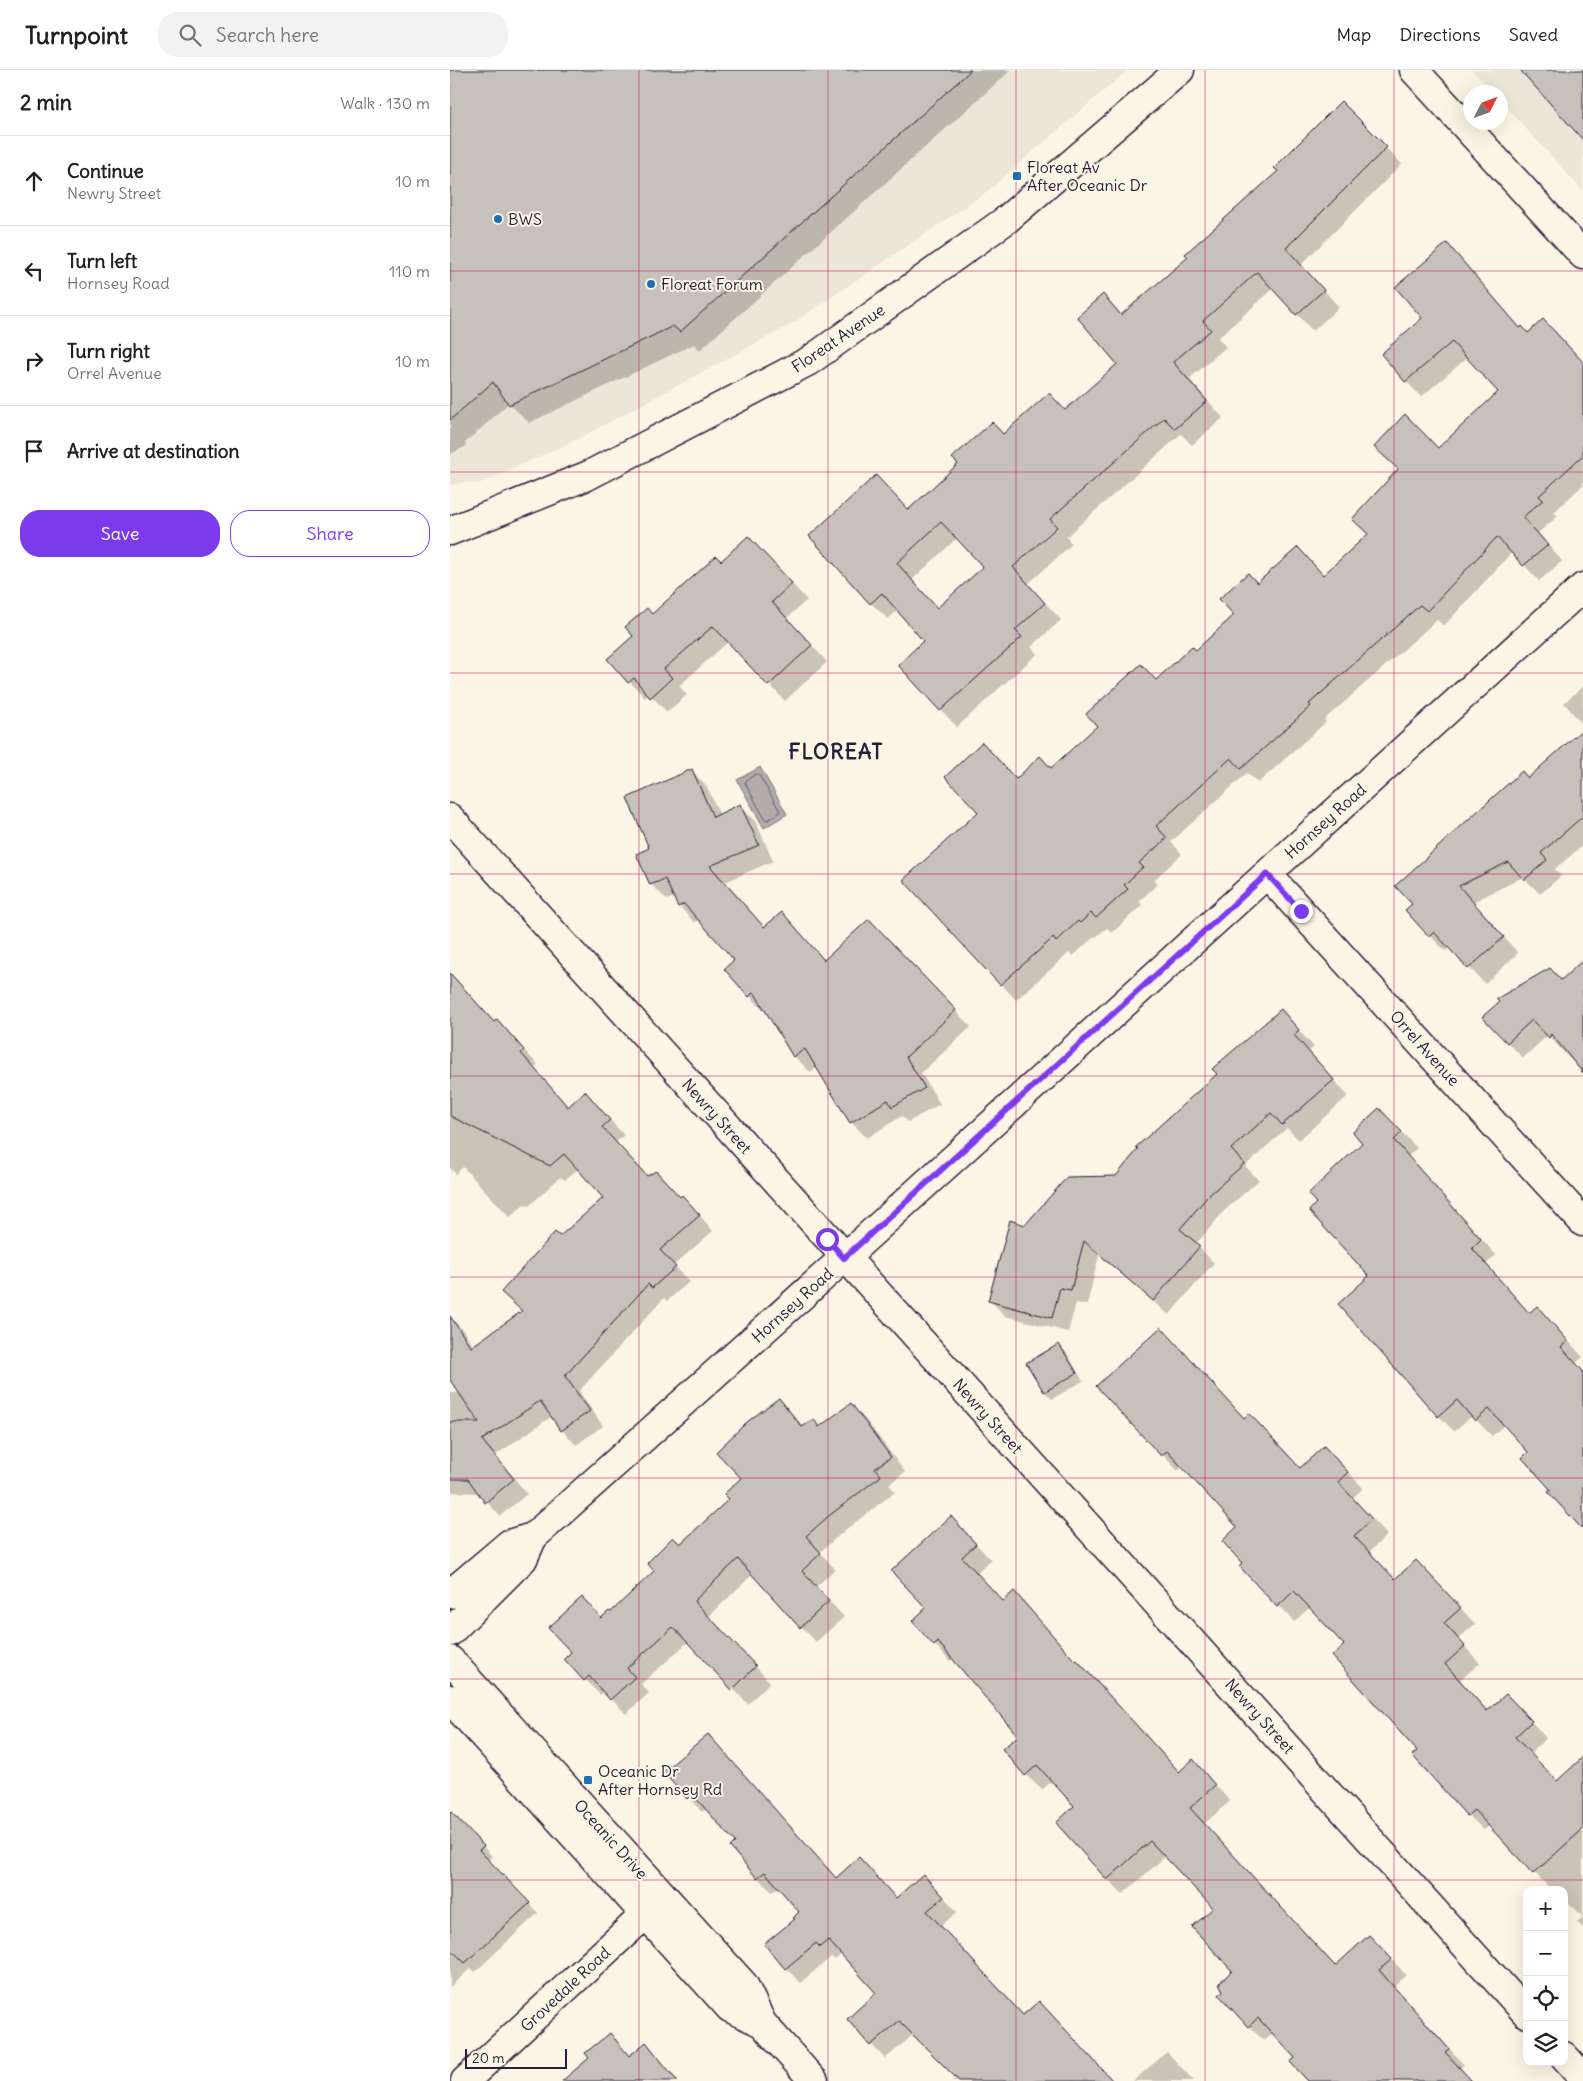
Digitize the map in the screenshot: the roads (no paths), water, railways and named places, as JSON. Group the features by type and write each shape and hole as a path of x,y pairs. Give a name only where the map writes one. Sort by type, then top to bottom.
{"street":[{"name":"Floreat Avenue","path":"450,531 588,475 809,361 1006,220 1180,70"},
{"path":"1414,70 1583,255"},
{"name":"Hornsey Road","path":"450,1594 509,1544 533,1537 844,1258 1583,587"},
{"name":"Newry Street","path":"450,818 844,1258 1523,2010"},
{"name":"Orrel Avenue","path":"1267,874 1583,1222"},
{"name":"Hornsey Road","path":"450,1632 524,1559 533,1537"},
{"name":"Oceanic Drive","path":"450,1660 655,1906"},
{"name":"Oceanic Drive","path":"450,1699 655,1906 744,1985 762,2023 814,2081"},
{"name":"Grovedale Road","path":"465,2081 655,1906"},
{"path":"1568,2060 1583,2077"}],"water":[{"path":"760,767 787,814 764,828 737,780"}],"place":[{"name":"Floreat Av After Oceanic Dr","path":"1017,176"},
{"name":"BWS","path":"498,219"},
{"name":"Floreat Forum","path":"651,284"},
{"name":"Oceanic Dr After Hornsey Rd","path":"588,1780"}],"district":[{"name":"FLOREAT","path":"836,752"}]}
